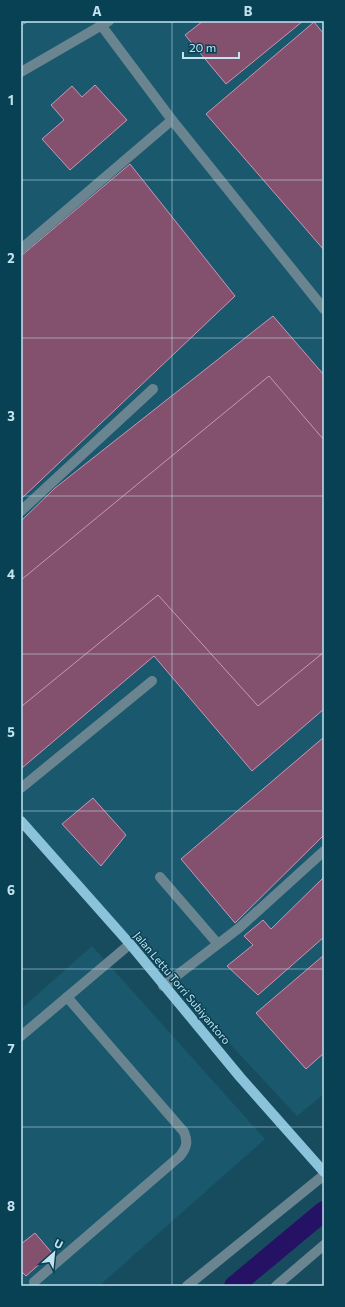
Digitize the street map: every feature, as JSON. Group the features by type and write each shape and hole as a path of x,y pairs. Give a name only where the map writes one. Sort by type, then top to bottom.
{"main road":[{"name":"Jalan Lettu Torri Subiyantoro","path":"21,821 130,944 163,986 240,1077 324,1172"}],"street":[{"path":"21,72 105,23 172,120 324,309"},
{"path":"21,249 172,120"},
{"path":"21,511 153,390"},
{"path":"21,788 152,681"},
{"path":"163,986 174,979 217,943 239,928 324,852"},
{"path":"160,877 217,943"},
{"path":"21,1036 130,944"},
{"path":"34,1282 180,1156 186,1148 187,1140 184,1132 67,997"},
{"path":"187,1286 324,1175"},
{"path":"276,1286 324,1245"}],"shaded area":[{"path":"21,21 324,21 324,1094 297,1116 21,819"},
{"path":"92,946 265,1139 99,1286 21,1286 21,1009"}],"building":[{"path":"203,21 303,21 226,84 185,35"},
{"path":"314,22 324,34 324,250 206,114"},
{"path":"95,85 127,120 70,170 42,139 64,120 51,105 72,86 82,97"},
{"path":"130,164 235,296 21,499 21,256"},
{"path":"273,316 324,375 324,709 252,771 154,656 22,768 21,521 55,488"},
{"path":"269,376 324,440 324,652 258,706 158,595 22,706 21,580"},
{"path":"324,737 324,835 235,923 181,859"},
{"path":"93,798 126,835 101,866 62,824"},
{"path":"324,877 324,937 258,995 227,966 253,945 244,936 263,920 271,929"},
{"path":"324,955 324,1053 306,1069 256,1013"},
{"path":"35,1233 52,1253 26,1276 21,1271 21,1244"}],"waterway":[{"path":"234,1286 324,1211"}],"railway":[{"path":"21,23 25,21"}]}
